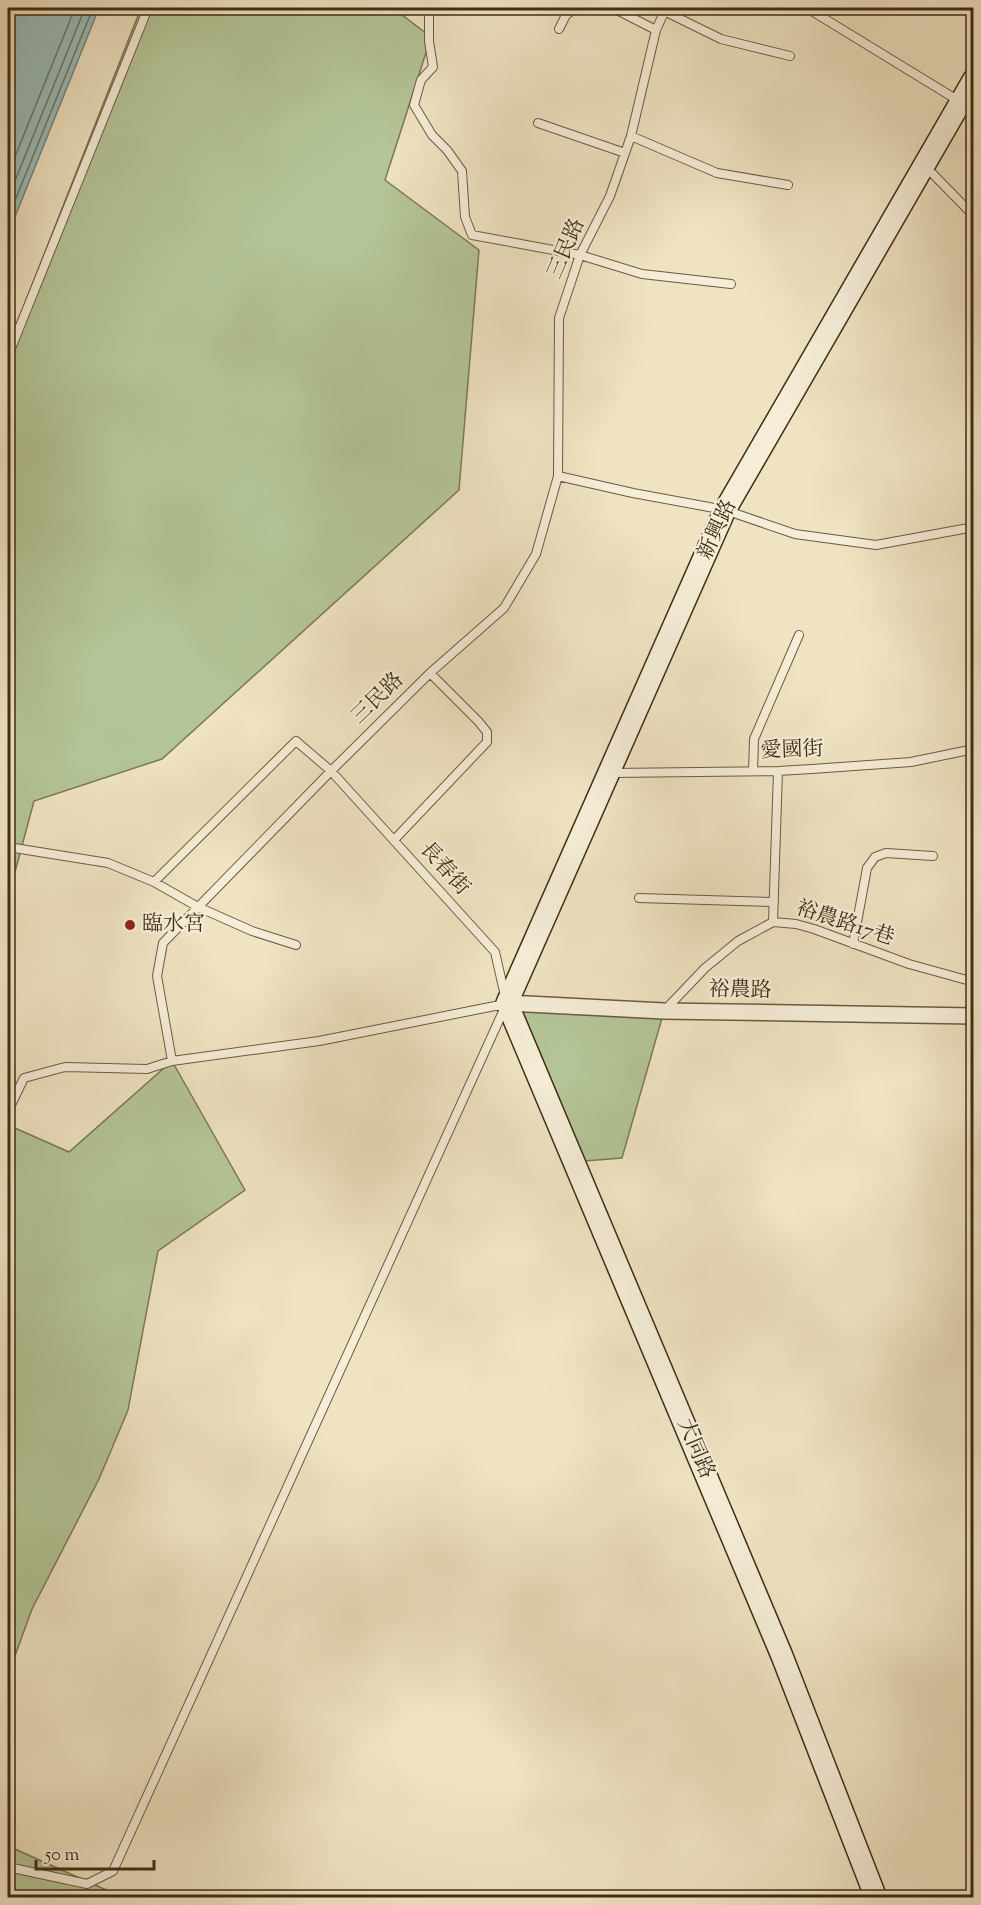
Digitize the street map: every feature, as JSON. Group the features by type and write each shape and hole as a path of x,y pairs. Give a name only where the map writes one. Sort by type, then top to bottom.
{"street":[{"name":"新興路","path":"507,1003 725,510 974,79"},
{"name":"裕農路","path":"507,1003 664,1011 974,1016"},
{"name":"大同路","path":"507,1003 782,1656 876,1898"}],"lane":[{"path":"8,356 148,8"},
{"path":"429,8 429,41 433,67 421,80 414,105 432,135 447,150 462,171 465,217 472,235 580,255 642,274 732,284"},
{"path":"559,29 566,15 576,8"},
{"path":"613,8 656,30"},
{"path":"807,8 961,102"},
{"path":"663,9 721,39 790,56"},
{"name":"三民路","path":"172,1061 157,976 163,943 430,673 504,608 536,554 558,476 559,318 580,255 610,196 631,136 663,9"},
{"path":"538,123 625,153"},
{"path":"631,136 717,173 788,185"},
{"path":"924,164 974,216"},
{"path":"558,476 725,510 795,534 876,545 974,527"},
{"path":"753,771 754,739 799,635"},
{"path":"394,840 487,742 486,732 478,721 430,673"},
{"name":"長春街","path":"154,882 296,741 331,771 495,952 507,1003"},
{"name":"愛國街","path":"609,773 778,771 911,762 974,749"},
{"path":"773,922 778,771"},
{"path":"8,847 108,863 154,882 198,907 252,931 296,945"},
{"path":"853,944 867,868 875,857 886,853 933,856"},
{"path":"639,898 774,902"},
{"name":"裕農路17巷","path":"664,1011 705,968 738,941 773,922 796,924 909,964 974,982"},
{"path":"8,1111 24,1078 65,1067 147,1070 172,1061 319,1041 507,1003"},
{"path":"8,1867 87,1884 113,1871 507,1003"}],"path":[{"path":"8,1596 10,1617 8,1621"}],"green space":[{"path":"141,8 393,8 431,37 385,180 479,250 459,490 162,759 34,801 8,898 8,346"},
{"path":"511,1007 664,1011 622,1158 572,1162"},
{"path":"172,1061 245,1190 158,1251 128,1410 99,1479 32,1609 8,1675 8,1125 69,1152"},
{"path":"8,1846 122,1897 8,1897"}],"water":[{"path":"8,8 99,8 8,234"}],"place":[{"name":"臨水宮","path":"130,925"}]}
